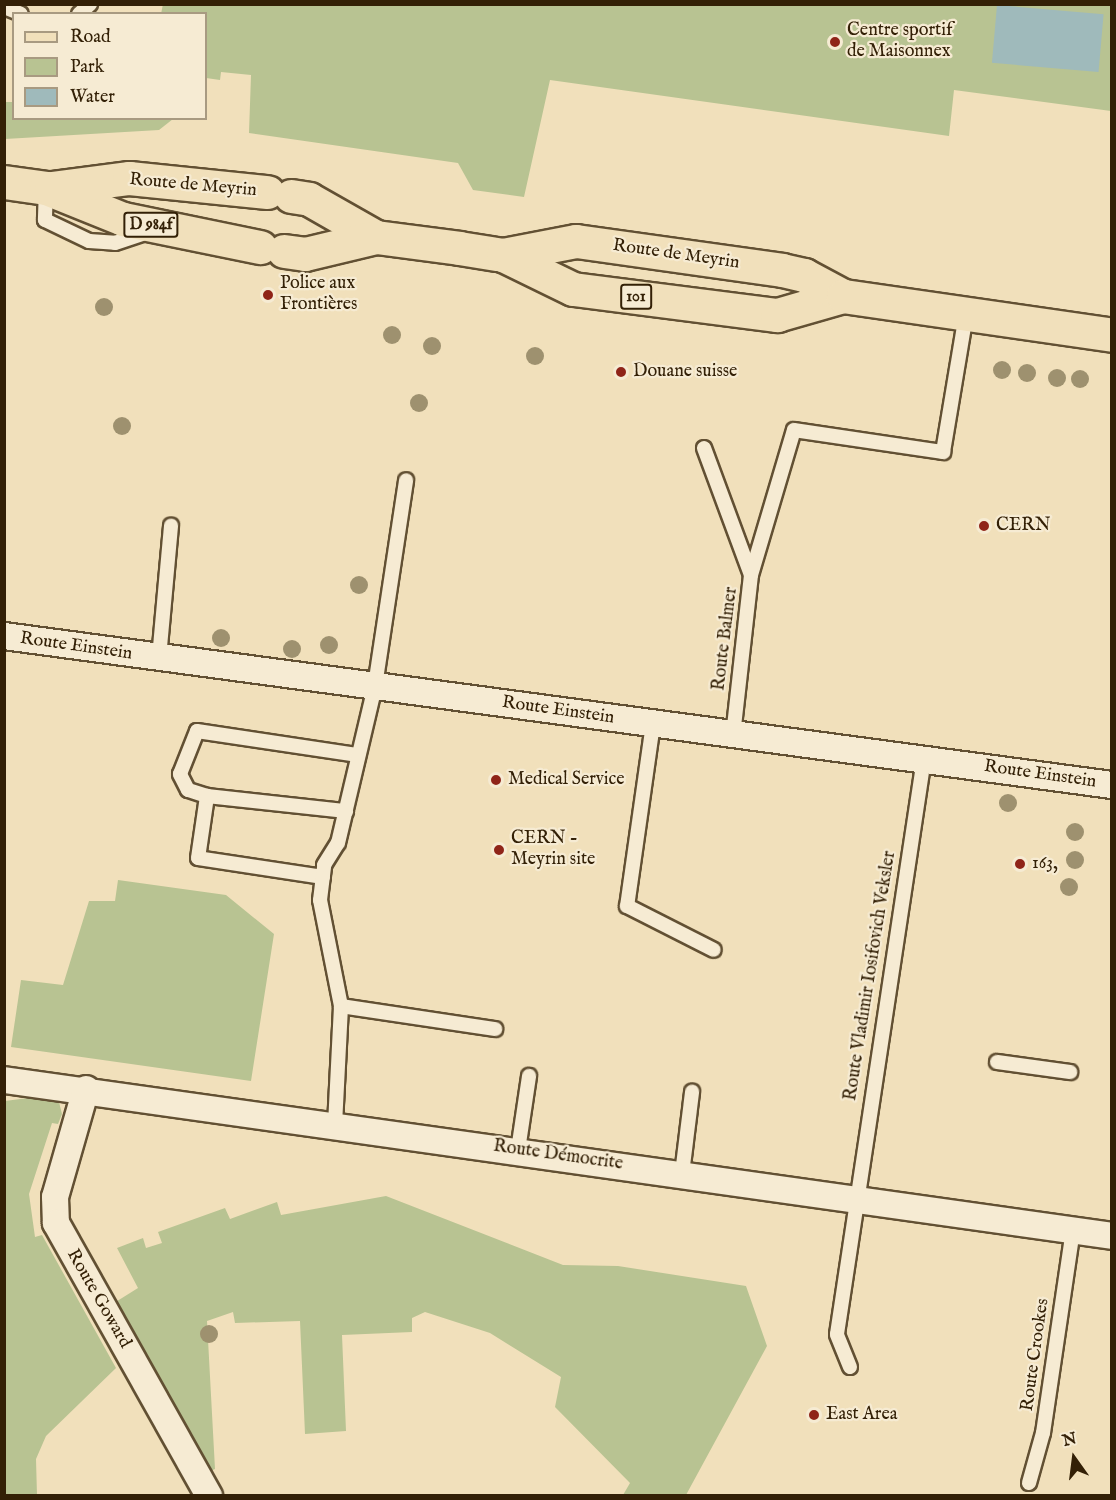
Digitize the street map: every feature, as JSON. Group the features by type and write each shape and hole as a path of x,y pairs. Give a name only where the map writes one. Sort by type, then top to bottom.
{"main road":[{"name":"Route de Meyrin","path":"46,188 129,178 279,194 309,199 376,237"},
{"name":"Route de Meyrin","path":"4,182 46,188 123,219 305,254 376,237 503,255 573,289 777,315 843,296"},
{"name":"Route de Meyrin","path":"503,255 576,242 782,270 804,274 843,296 1112,335"}],"street":[{"name":"Route Einstein","path":"4,636 1112,785"},
{"name":"Route Démocrite","path":"4,1080 86,1089 1112,1236"},
{"name":"Route Goward","path":"86,1089 55,1197 56,1223 209,1496"}],"lane":[{"path":"751,575 794,430 943,452 966,314"},
{"name":"Route Balmer","path":"704,448 751,575 733,735"},
{"path":"335,1125 341,1006 325,934 323,878 346,812 357,755 375,686 406,480"},
{"path":"159,658 171,526"},
{"path":"653,724 627,906 714,950"},
{"path":"346,812 207,796 188,790 180,774 197,731 357,755"},
{"name":"Route Vladimir Iosifovich Veksler","path":"850,1367 837,1334 924,759"},
{"path":"207,796 198,858 323,878"},
{"path":"341,1006 495,1029"},
{"path":"997,1062 1070,1072"},
{"path":"518,1150 529,1076"},
{"path":"682,1174 692,1092"},
{"name":"Route Crookes","path":"1029,1483 1043,1433 1073,1230"}],"green space":[{"path":"163,4 1111,5 1111,111 954,90 949,136 550,80 524,197 473,190 458,163 249,133 251,75 221,72 220,80 207,78 207,12 161,12"},
{"path":"5,102 12,102 12,120 172,120 159,130 5,139"},
{"path":"118,880 226,895 274,934 251,1081 11,1047 21,980 63,985 89,901 115,901"},
{"path":"28,1098 59,1102 62,1114 58,1124 52,1123 29,1194 35,1237 42,1235 116,1368 46,1436 36,1459 37,1495 5,1495 5,1101"},
{"path":"386,1196 563,1265 618,1266 746,1286 767,1346 686,1495 623,1495 630,1483 555,1407 561,1377 490,1333 425,1312 412,1318 412,1332 342,1335 346,1431 305,1434 300,1321 235,1323 233,1312 207,1321 215,1469 210,1471 114,1303 138,1288 117,1248 143,1238 146,1248 162,1243 158,1232 225,1208 230,1219 277,1202 281,1215"}],"water":[{"path":"997,5 1104,14 1099,72 992,63"}],"place":[{"name":"Centre sportif de Maisonnex","path":"835,42"},
{"name":"Police aux Frontières","path":"268,295"},
{"name":"Douane suisse","path":"621,372"},
{"name":"CERN","path":"984,526"},
{"name":"Medical Service","path":"496,780"},
{"name":"CERN - Meyrin site","path":"499,850"},
{"name":"163,","path":"1020,864"},
{"name":"East Area","path":"814,1415"}]}
